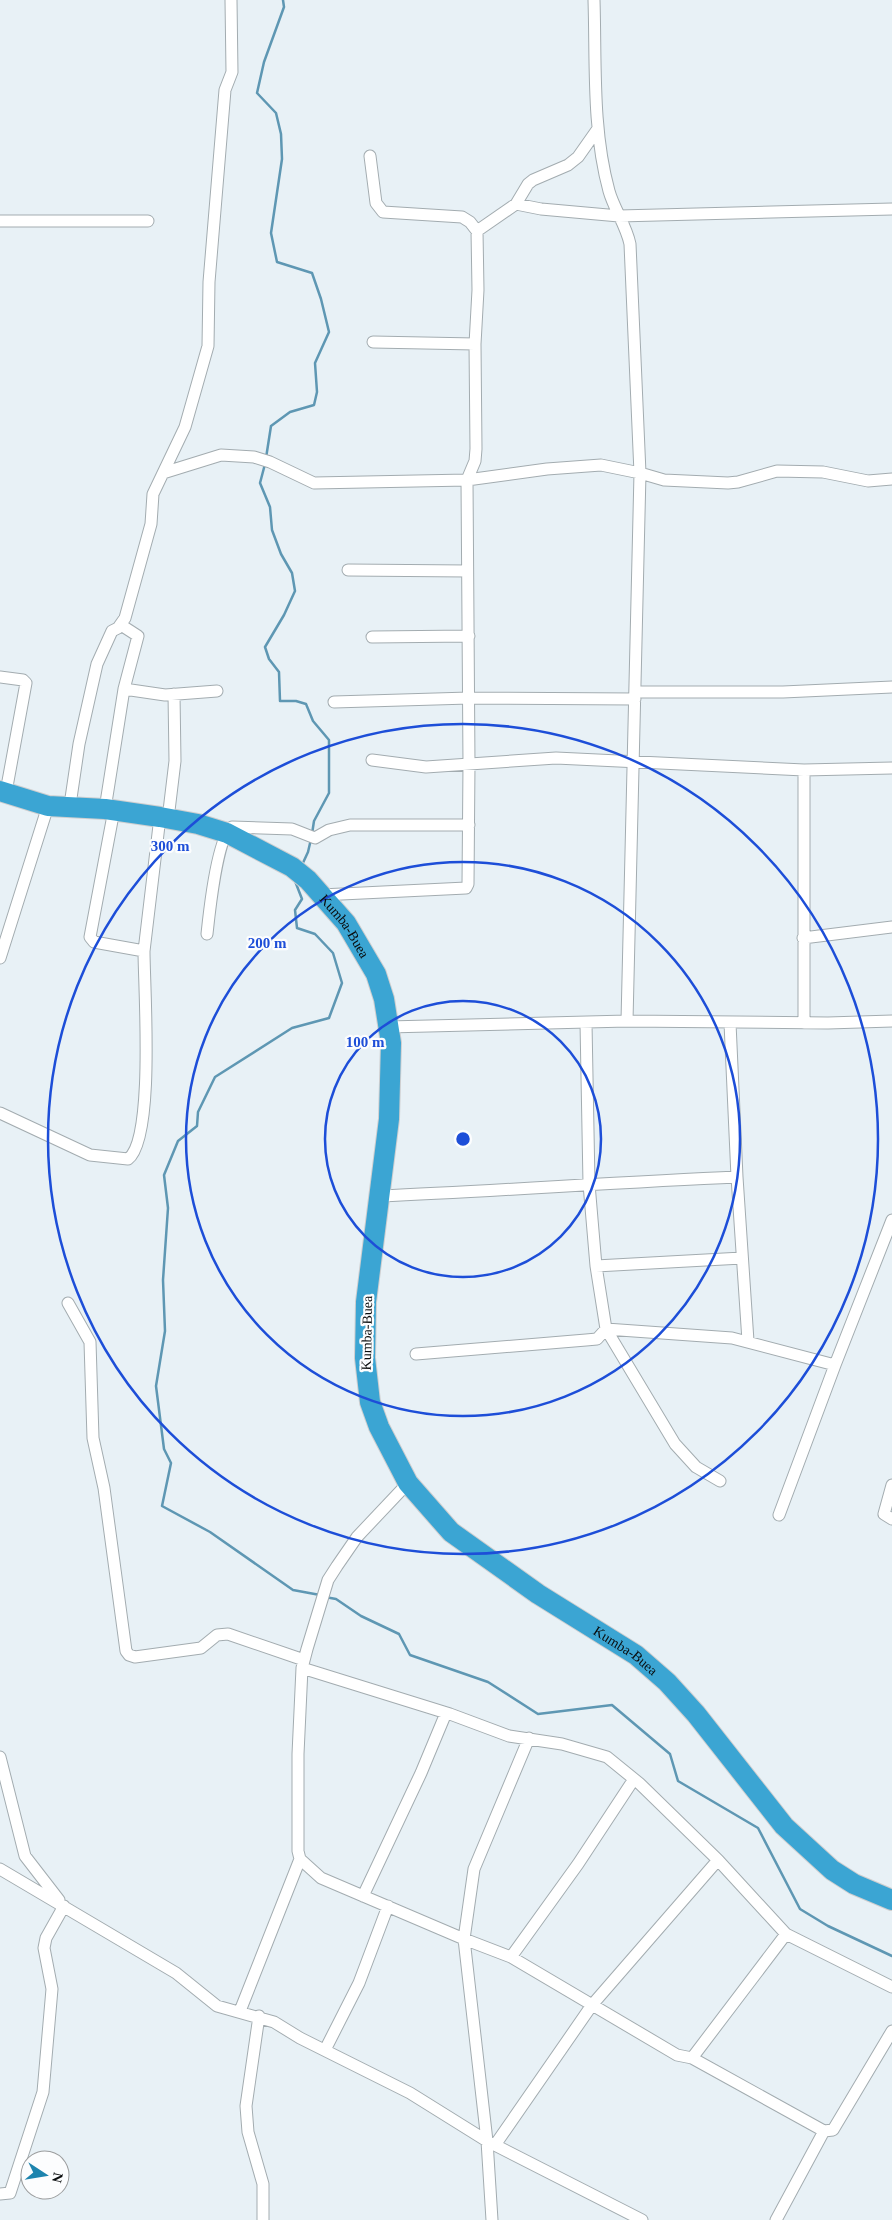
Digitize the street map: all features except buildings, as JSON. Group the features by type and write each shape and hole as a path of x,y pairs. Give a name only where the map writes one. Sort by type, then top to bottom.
{"highway":[{"name":"Kumba-Buea","path":"3,791 48,806 109,809 198,824 227,833 292,867 308,880 351,929 372,965 384,999 392,1051 390,1110 366,1302 365,1358 368,1397 379,1427 408,1482 450,1532 538,1594 636,1655 661,1676 696,1714 784,1826 832,1870 854,1884 892,1900"}],"street":[{"path":"70,806 79,744 96,664 112,631 121,624 124,618 149,533 153,494 187,421 208,346 210,282 225,90 232,72 231,0"},
{"path":"594,0 597,130 609,192 627,232 630,244 640,473 627,1021"},
{"path":"477,231 516,204 528,184 568,165 578,157 597,130"},
{"path":"321,894 466,888 468,884 469,636 467,480 475,461 474,344 478,290 477,231 470,222 462,217 383,212 376,203 370,156"},
{"path":"516,204 541,209 619,216 892,209"},
{"path":"0,221 148,221"},
{"path":"373,342 474,344"},
{"path":"163,473 221,455 254,457 314,482 467,480 547,469 601,465 664,480 728,483 776,471 823,472 868,481 892,479"},
{"path":"348,570 467,571"},
{"path":"121,624 138,636 124,689 91,940 144,951"},
{"path":"372,637 469,636"},
{"path":"0,676 23,680 26,683 3,791"},
{"path":"334,702 635,696 892,687"},
{"path":"124,689 165,695 217,692"},
{"path":"0,1112 90,1156 128,1160 134,1155 138,1146 146,1088 144,951 164,818 175,761 174,694"},
{"path":"372,760 426,767 550,758 804,770 892,768"},
{"path":"804,770 804,1023"},
{"path":"1,954 48,806"},
{"path":"207,934 211,897 227,833 232,827 292,829 315,838 329,830 350,825 469,825"},
{"path":"803,938 892,927"},
{"path":"388,1027 627,1021 730,1023 892,1021"},
{"path":"586,1023 589,1184 596,1266 606,1329 675,1444 696,1466 720,1481"},
{"path":"730,1023 737,1177 748,1341"},
{"path":"380,1196 737,1177"},
{"path":"779,1515 835,1364 892,1220"},
{"path":"596,1266 742,1258"},
{"path":"68,1303 90,1342 93,1438 105,1497 126,1651 129,1655 135,1657 201,1648 217,1635 228,1634 303,1664 509,1736 529,1738 598,1754 619,1766 634,1778 718,1860 786,1934 892,1987"},
{"path":"606,1329 732,1338 835,1364"},
{"path":"416,1354 592,1340 602,1335 606,1329"},
{"path":"408,1482 357,1537 328,1580 303,1664 298,1754 298,1851 300,1858 321,1878 464,1939 512,1957 677,2055 692,2058 824,2131 833,2130 892,2031"},
{"path":"892,1485 884,1514 892,1519"},
{"path":"363,1896 421,1773 446,1713"},
{"path":"492,2220 491,2143 464,1939 474,1869 529,1738"},
{"path":"0,1757 25,1856 64,1906"},
{"path":"512,1957 578,1864 634,1778"},
{"path":"240,2011 300,1858"},
{"path":"491,2143 592,2005 718,1860"},
{"path":"0,1869 176,1973 217,2006 259,2016 274,2022 292,2034 410,2093 491,2143 642,2220"},
{"path":"0,2194 10,2193 43,2092 52,1990 44,1948 46,1938 64,1906"},
{"path":"325,2050 360,1983 388,1906"},
{"path":"692,2058 786,1934"},
{"path":"259,2016 246,2106 248,2132 263,2184 263,2220"},
{"path":"776,2220 824,2131"}],"waterway":[{"path":"266,458 271,426 290,412 314,405 317,392 315,363 329,332 312,273 277,262 271,233 282,159 281,134 276,113 257,93 264,62 284,7 283,0"},
{"path":"265,464 260,483 270,507 272,530 281,554 292,573 295,591 284,615 265,647 269,659 279,672 280,701 296,701 306,704 313,721 329,740 329,793 314,821 312,834"},
{"path":"302,865 311,839"},
{"path":"295,881 302,899 295,910 297,928 315,934 333,953 342,983 329,1018 292,1028 215,1077 198,1112 197,1126 178,1141 164,1175 168,1208 163,1280 165,1331 156,1386 164,1449 171,1463 162,1506 210,1532 293,1590 320,1595"},
{"path":"325,1597 336,1599 361,1616 399,1634 410,1655 488,1682 538,1714 612,1705 670,1754 678,1781 758,1828 800,1909 828,1926 892,1956"}]}
